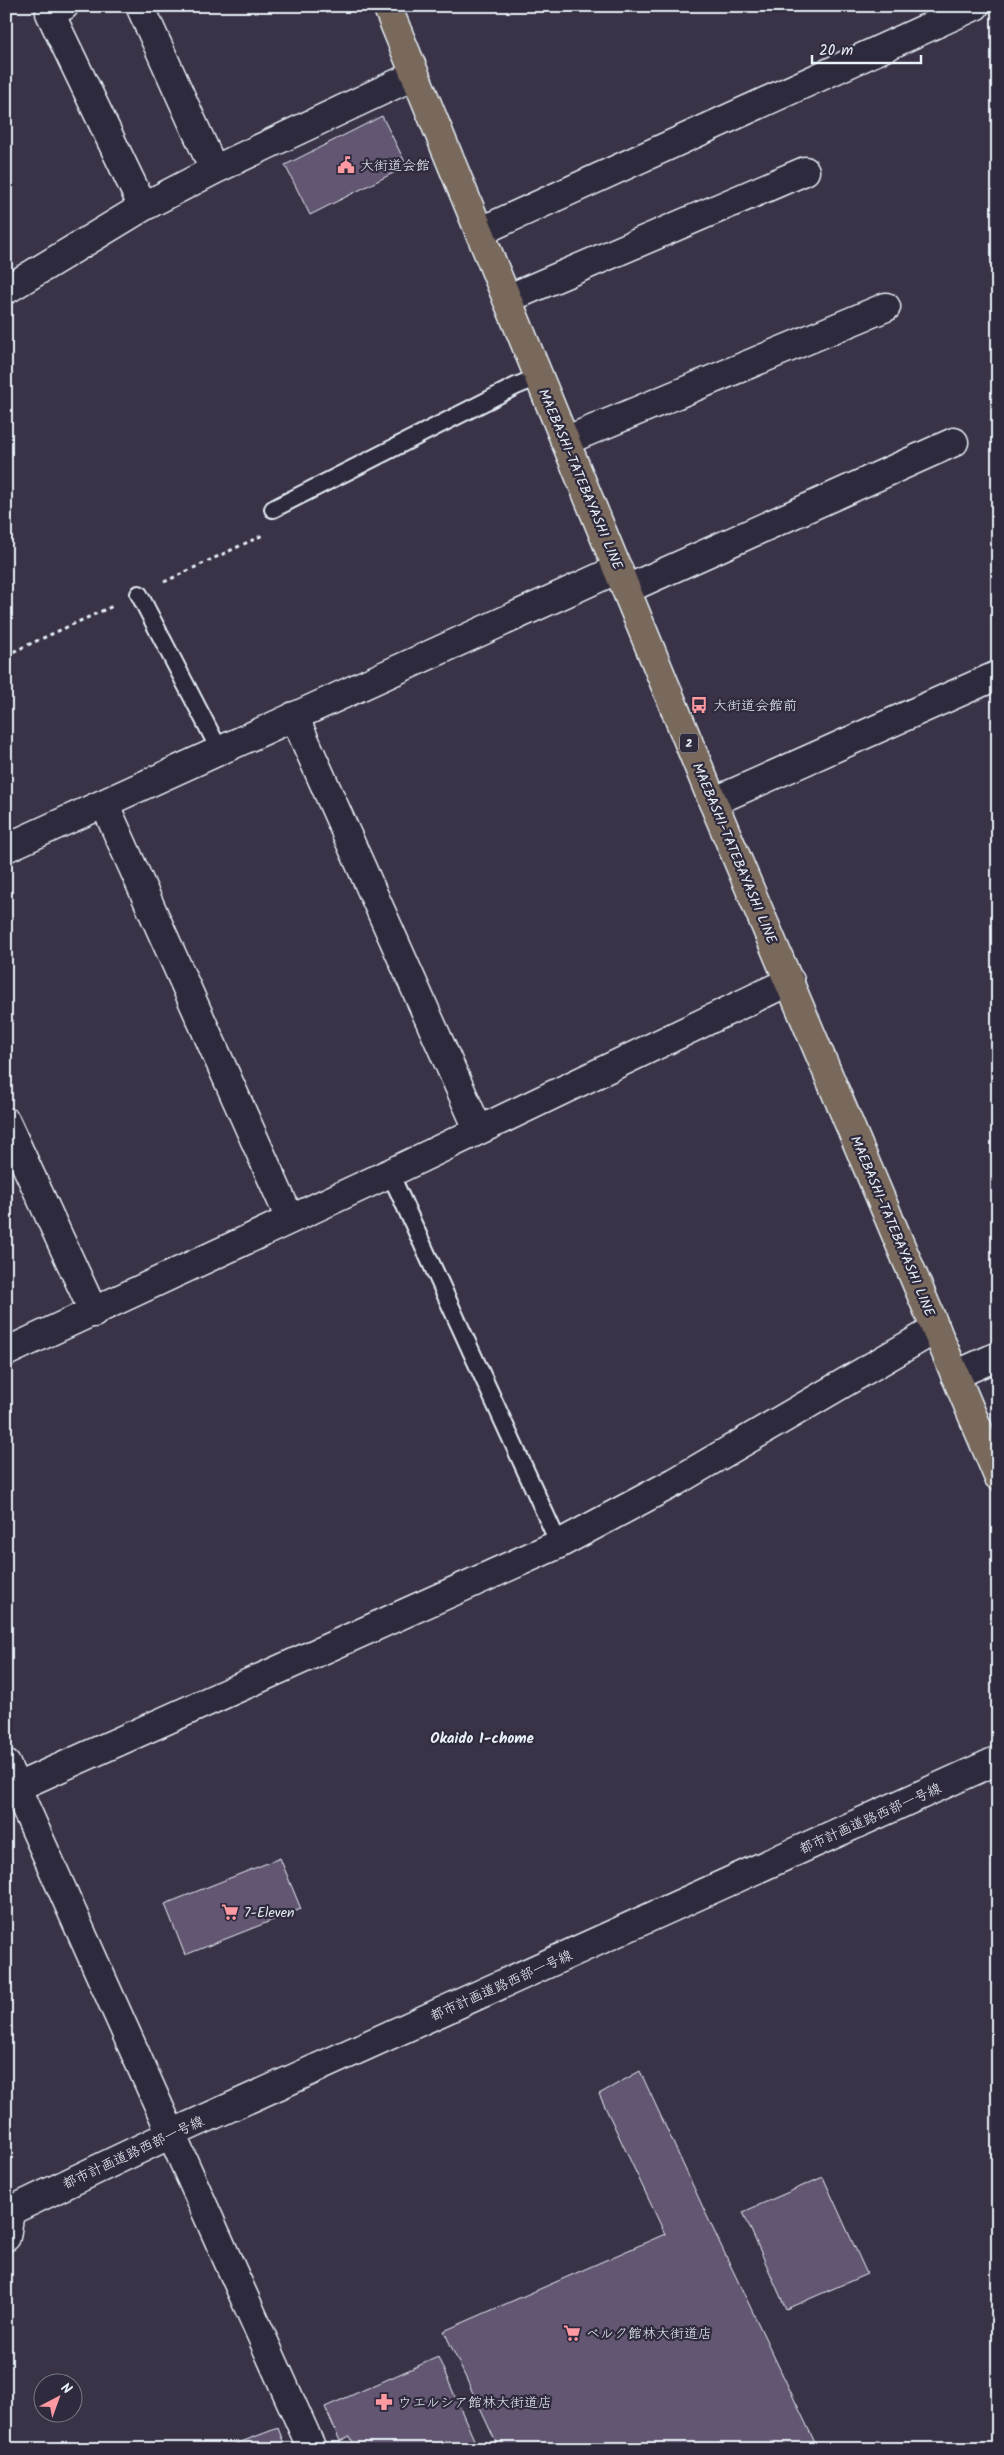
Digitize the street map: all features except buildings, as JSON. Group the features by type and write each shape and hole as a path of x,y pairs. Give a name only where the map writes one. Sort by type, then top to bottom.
{"main road":[{"name":"MAEBASHI-TATEBAYASHI LINE","path":"386,6 713,802 998,1476"}],"street":[{"path":"64,6 50,13 143,207"},
{"path":"140,6 214,170"},
{"path":"479,232 975,6"},
{"path":"6,290 143,207 214,170 414,75"},
{"path":"507,299 805,171"},
{"path":"565,442 886,307"},
{"path":"6,848 105,805 294,716 954,442"},
{"path":"713,802 998,675"},
{"path":"294,716 478,1130"},
{"path":"105,805 290,1219"},
{"path":"6,1352 94,1313 390,1173 790,981"},
{"path":"6,1122 94,1313"},
{"path":"312,2449 10,1781 559,1544 675,1482 936,1329"},
{"path":"955,1375 998,1356"},
{"name":"都市計画道路西部一号線","path":"7,2217 171,2134 998,1760"}],"lane":[{"path":"273,509 516,386 538,377"},
{"path":"138,594 220,751"},
{"path":"390,1173 559,1544"}],"place":[{"name":"大街道会館","path":"346,165"},
{"name":"大街道会館前","path":"699,705"},
{"name":"7-Eleven","path":"230,1912"},
{"name":"ベルク館林大街道店","path":"572,2333"},
{"name":"ウエルシア館林大街道店","path":"384,2402"}],"district":[{"name":"Okaido 1-chome","path":"482,1738"}]}
